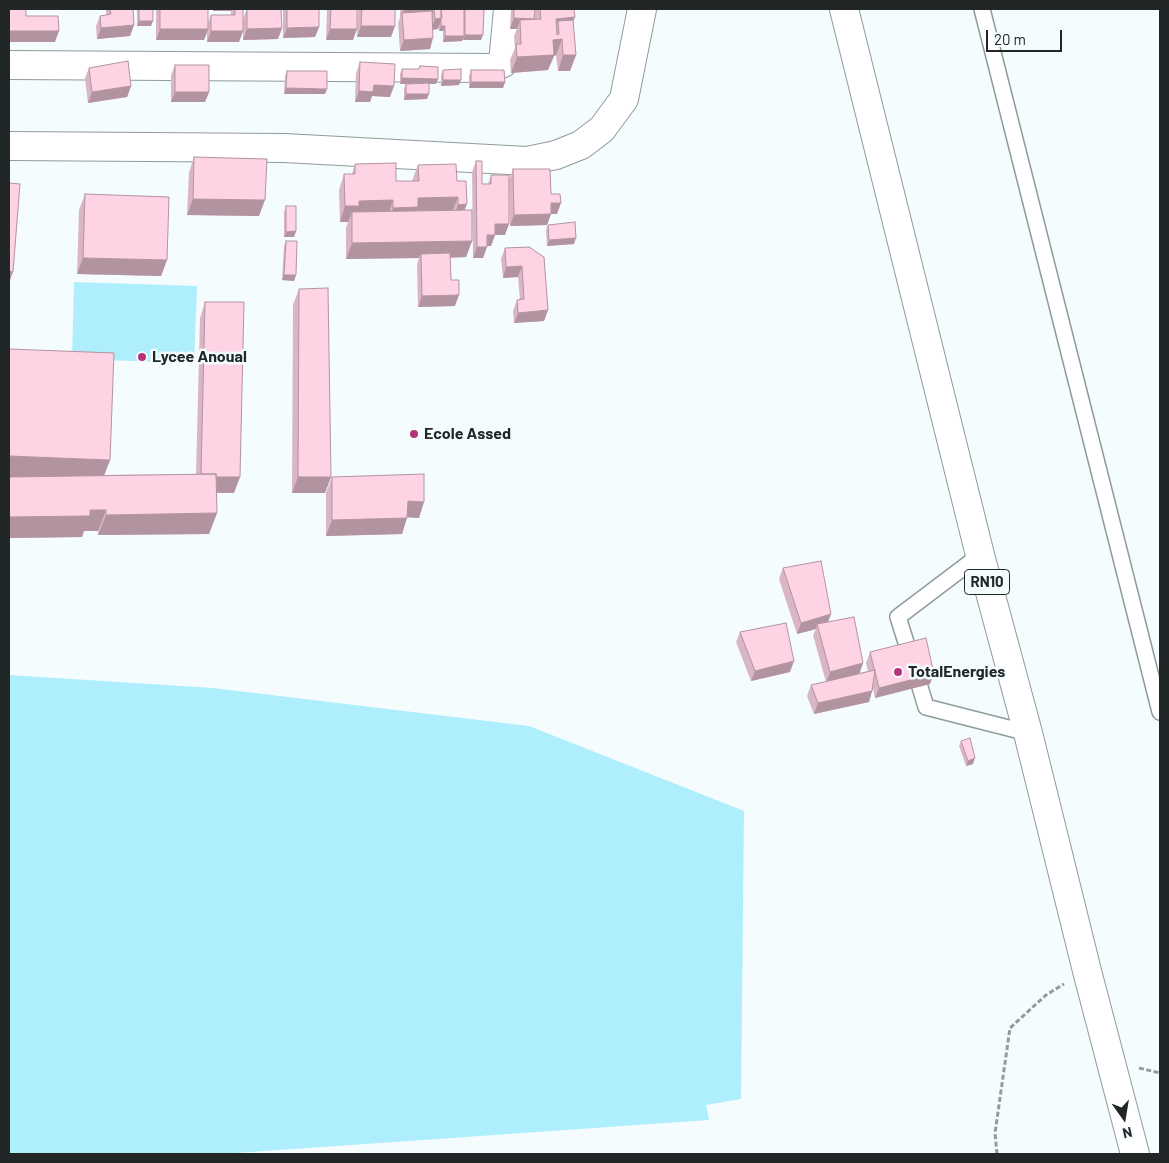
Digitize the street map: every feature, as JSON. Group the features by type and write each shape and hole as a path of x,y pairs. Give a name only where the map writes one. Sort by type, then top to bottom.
{"street":[{"path":"9,65 492,68 503,63 508,9"},
{"path":"9,146 284,148 527,162 556,155 581,145 608,121 624,100 642,9"},
{"name":"RN10","path":"844,9 980,555 1028,733 1087,972 1135,1154"}],"lane":[{"path":"982,9 1160,712"},
{"path":"909,652 898,617 980,555"},
{"path":"920,687 926,707 1028,733"}],"path":[{"path":"997,1154 995,1133 1010,1028 1046,995 1087,972"}],"shaded area":[{"path":"74,282 197,286 194,363 72,359"},
{"path":"9,675 213,688 529,726 744,811 741,1099 706,1105 709,1120 222,1154 9,1154"}],"building":[{"path":"9,9 26,9 26,16 58,16 59,31 9,31"},
{"path":"110,9 133,9 134,25 101,28 100,16 111,14"},
{"path":"139,9 153,9 153,21 139,21"},
{"path":"160,9 208,9 208,29 160,29"},
{"path":"235,9 243,9 243,31 211,31 211,15 235,15"},
{"path":"247,9 281,9 282,28 247,29"},
{"path":"287,9 319,9 319,27 287,28"},
{"path":"331,9 357,9 357,29 330,29"},
{"path":"362,9 395,9 395,26 361,26"},
{"path":"434,9 441,9 442,18 435,19"},
{"path":"441,9 464,9 464,36 445,36 445,26 441,26"},
{"path":"465,9 484,9 483,35 465,35"},
{"path":"514,9 535,9 534,19 514,18"},
{"path":"540,9 574,9 575,17 556,19 557,35 559,34 558,21 573,20 576,55 563,55 562,39 553,40 554,55 517,57 516,44 521,44 520,20 541,19"},
{"path":"432,11 433,38 404,40 402,13"},
{"path":"128,61 131,86 92,92 89,68"},
{"path":"360,62 395,64 394,86 374,85 373,92 359,91"},
{"path":"175,65 209,65 209,92 175,92"},
{"path":"420,66 438,67 438,79 402,78 402,69 419,69"},
{"path":"461,69 461,80 443,80 443,70"},
{"path":"471,70 504,70 505,82 471,82"},
{"path":"287,71 327,71 327,89 286,88"},
{"path":"429,83 429,94 406,94 406,84"},
{"path":"194,157 267,159 265,200 193,199"},
{"path":"476,161 482,161 482,184 491,184 491,175 509,175 509,224 495,224 495,235 487,235 487,247 477,247"},
{"path":"396,163 396,181 419,181 418,165 456,164 457,181 466,181 467,204 458,205 458,197 418,198 418,207 393,208 393,200 359,201 359,206 345,206 344,174 355,174 355,164"},
{"path":"513,169 550,169 551,194 560,194 561,203 551,203 551,214 514,215"},
{"path":"9,183 20,184 13,272 9,271"},
{"path":"85,194 169,197 167,260 83,258"},
{"path":"286,206 296,206 296,231 286,232"},
{"path":"472,210 472,241 352,243 352,212"},
{"path":"575,222 576,238 549,240 548,225"},
{"path":"286,241 297,241 296,275 284,275"},
{"path":"529,247 544,257 548,310 518,313 517,300 524,299 522,266 506,267 505,248"},
{"path":"450,253 451,280 459,280 459,295 422,296 421,254"},
{"path":"328,288 331,477 298,477 299,289"},
{"path":"205,302 244,302 240,477 216,477 216,474 201,474"},
{"path":"9,349 114,353 110,460 9,456"},
{"path":"216,474 217,513 106,515 106,510 90,510 90,516 9,517 9,477"},
{"path":"424,474 424,502 408,501 407,518 332,520 332,477"},
{"path":"821,561 831,614 801,623 783,568"},
{"path":"854,617 863,663 830,672 817,624"},
{"path":"786,623 794,661 755,671 740,632"},
{"name":"TotalEnergies","path":"926,638 934,674 879,688 870,652"},
{"path":"875,670 872,691 818,703 811,685"},
{"path":"970,738 975,758 968,761 961,741"}],"place":[{"name":"Lycee Anoual","path":"142,357"},
{"name":"Ecole Assed","path":"414,434"},
{"name":"TotalEnergies","path":"898,672"}]}
